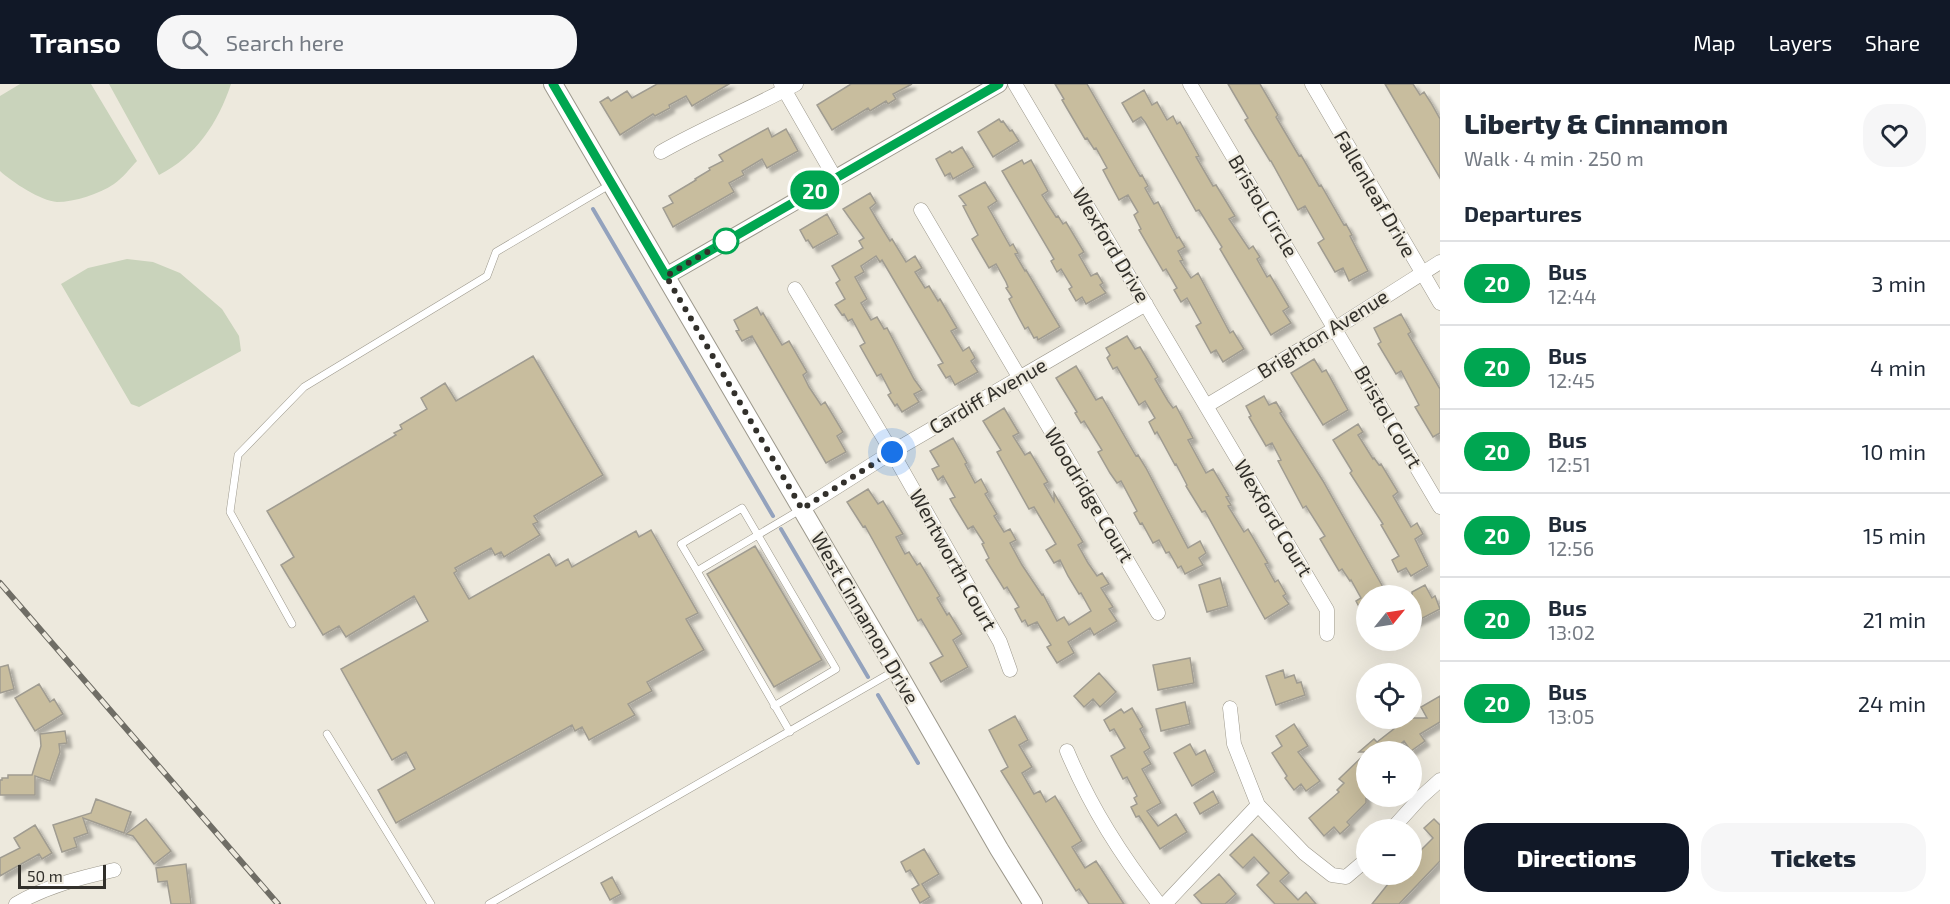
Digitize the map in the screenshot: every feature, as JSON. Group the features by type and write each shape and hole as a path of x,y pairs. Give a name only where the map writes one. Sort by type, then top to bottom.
{"main road":[{"name":"West Cinnamon Drive","path":"552,84 1033,904"}],"street":[{"path":"666,276 999,84"},
{"name":"Wexford Drive","path":"1015,84 1206,406"},
{"name":"Bristol Circle","path":"1190,84 1335,328"},
{"name":"Fallenleaf Drive","path":"1312,84 1440,303"},
{"path":"661,152 787,86 835,178"},
{"name":"Woodridge Court","path":"921,210 1158,613"},
{"name":"Brighton Avenue","path":"1206,406 1440,262"},
{"name":"Wentworth Court","path":"795,290 892,452 1000,642 1010,670"},
{"name":"Cardiff Avenue","path":"802,509 892,452 1146,304"},
{"name":"Bristol Court","path":"1335,328 1440,507"},
{"name":"Wexford Court","path":"1206,406 1327,610 1327,634"},
{"path":"1230,708 1234,744 1258,805 1304,853 1332,875 1346,877 1356,868"},
{"path":"1067,752 1082,787 1105,828 1131,868 1159,904"},
{"path":"1401,819 1440,780"},
{"path":"1165,904 1258,805"},
{"path":"16,904 44,889 75,878 114,870"}],"lane":[{"path":"292,624 230,512 238,455 304,387 487,276 496,252 611,184"},
{"path":"774,706 836,669 742,508 681,544 774,706 790,732"},
{"path":"697,571 802,509"},
{"path":"489,904 896,670"},
{"path":"327,734 431,904"}],"green space":[{"path":"20,84 91,84 137,161 108,188 71,201 50,201 19,185 0,171 0,96"},
{"path":"109,84 231,84 219,112 204,137 184,158 159,175"},
{"path":"127,259 153,262 180,273 222,309 239,336 241,351 139,407 131,404 61,284 88,268"}],"building":[{"path":"657,84 729,84 692,106 686,96 669,105 670,108 655,116 653,114 620,135 600,102 608,97 611,101 627,91 632,98"},
{"path":"851,84 912,84 893,94 896,99 888,104 886,101 870,111 868,108 832,130 817,105"},
{"path":"1055,84 1087,84 1140,176 1142,175 1148,186 1145,188 1154,204 1158,202 1177,238 1179,237 1185,247 1178,251 1183,260 1180,261 1191,278 1198,273 1230,333 1233,331 1244,349 1223,362 1216,350 1211,353 1196,326 1201,323 1187,298 1181,302 1174,290 1177,288 1166,269 1163,271 1139,230 1141,229 1134,215 1138,212 1128,195 1119,200 1103,170 1107,168 1096,148 1094,149 1087,138 1085,139"},
{"path":"1228,84 1260,84 1299,156 1301,155 1319,186 1321,185 1344,225 1346,224 1368,271 1349,281 1343,268 1335,272 1318,243 1324,239 1305,206 1298,210 1245,120 1248,118"},
{"path":"1385,84 1413,84 1420,95 1424,92 1431,103 1440,119 1440,178"},
{"path":"1144,90 1152,105 1157,102 1167,120 1173,116 1177,124 1180,122 1199,156 1196,157 1213,186 1216,185 1235,216 1229,219 1249,249 1253,246 1260,257 1257,259 1267,277 1270,275 1289,307 1283,311 1291,323 1271,335 1220,249 1222,247 1199,210 1196,211 1145,122 1141,117 1133,122 1122,103"},
{"path":"999,119 1010,131 1012,130 1019,141 993,157 978,132"},
{"path":"768,128 772,137 786,129 798,151 767,168 762,159 742,171 744,175 729,183 734,192 673,227 663,208 673,203 669,196 723,161 719,155"},
{"path":"962,147 974,167 953,179 950,173 945,176 936,159"},
{"path":"1022,160 1024,164 1031,160 1048,191 1042,195 1056,217 1058,216 1063,224 1066,222 1084,252 1079,255 1091,276 1097,273 1103,283 1100,285 1106,293 1086,304 1082,297 1076,301 1069,289 1072,287 1061,269 1057,272 1051,261 1054,259 1002,171"},
{"path":"985,182 997,201 988,207 1010,246 1013,244 1018,253 1015,254 1060,327 1038,340 1037,337 1034,338 1028,327 1025,329 1009,299 1012,297 996,264 989,268 972,239 978,235 963,206 966,205 959,196"},
{"path":"870,193 876,203 870,208 877,220 906,262 915,256 922,268 915,272 925,288 929,286 938,301 940,299 957,328 951,331 963,351 969,347 975,358 971,361 978,372 955,385 950,376 946,378 938,365 943,363 882,260 880,262 876,256 861,266 864,272 855,277 867,299 861,303 871,320 877,317 884,329 887,328 922,390 914,394 919,402 902,412 888,395 891,393 881,374 877,376 860,346 865,343 852,319 848,321 835,305 845,299 836,283 840,280 832,266 863,248 859,241 864,238 843,209"},
{"path":"827,214 838,234 813,248 800,230"},
{"path":"757,307 782,345 789,341 807,372 803,375 809,387 821,405 825,402 843,432 837,436 846,452 826,463 752,336 742,341 736,331 739,330 734,320"},
{"path":"1401,314 1411,332 1408,334 1440,389 1440,433 1433,437 1415,407 1419,405 1401,371 1396,374 1378,344 1381,342 1374,328"},
{"path":"1127,336 1135,349 1140,347 1158,377 1155,379 1173,408 1176,406 1193,438 1188,440 1206,473 1213,469 1229,496 1226,497 1231,505 1228,506 1244,532 1248,529 1268,563 1265,564 1275,582 1278,580 1286,594 1283,596 1289,604 1265,619 1205,511 1202,512 1157,432 1155,434 1149,422 1155,418 1145,401 1139,405 1117,367 1113,369 1107,358 1110,355 1106,348"},
{"path":"533,356 603,475 534,516 538,522 533,524 540,535 504,557 501,552 495,555 491,548 455,568 457,571 454,573 469,599 549,554 556,566 568,559 572,567 636,531 639,537 651,530 698,613 686,619 704,650 647,682 652,691 628,704 635,715 589,740 582,727 575,731 572,725 396,823 378,790 415,769 406,752 392,760 341,669 428,621 414,596 346,637 339,626 323,635 281,565 294,557 267,511 396,435 394,433 402,429 400,425 427,409 421,398 445,383 456,401"},
{"path":"1314,359 1322,372 1326,370 1348,410 1323,425 1291,373"},
{"path":"1076,366 1096,400 1102,397 1136,456 1138,455 1146,468 1188,548 1200,541 1206,553 1199,558 1203,565 1185,574 1181,566 1178,568 1169,552 1166,553 1159,540 1153,543 1142,523 1140,524 1134,513 1137,511 1121,481 1117,483 1110,473 1098,452 1102,450 1084,421 1081,423 1075,413 1077,412 1056,378"},
{"path":"1264,396 1269,405 1276,402 1282,412 1280,413 1323,481 1382,585 1356,585 1356,589 1342,569 1339,571 1320,539 1325,536 1306,506 1303,508 1278,461 1281,460 1272,443 1266,446 1249,417 1251,416 1246,406"},
{"path":"1004,408 1019,433 1013,436 1025,455 1030,452 1048,482 1044,484 1054,501 1054,493 1083,542 1078,545 1088,563 1097,576 1102,573 1109,584 1101,588 1113,607 1109,609 1117,621 1094,635 1090,628 1068,642 1074,653 1057,663 1047,647 1051,645 1037,622 1028,626 1025,620 1022,622 1015,609 1019,607 1007,587 1004,589 986,560 989,558 982,544 984,543 973,526 968,529 950,499 955,497 943,476 938,480 932,469 939,466 930,451 953,438 975,483 981,479 988,492 985,494 997,514 994,516 1004,532 1010,529 1016,540 1010,543 1022,565 1043,594 1057,621 1064,617 1069,625 1091,611 1060,560 1054,563 1046,550 1056,544 1034,507 1029,509 997,452 1001,450 983,421"},
{"path":"1358,424 1363,432 1358,435 1373,459 1379,465 1381,464 1398,492 1393,496 1411,527 1417,523 1423,534 1415,539 1428,566 1411,576 1406,568 1398,572 1392,560 1399,556 1381,525 1383,524 1350,473 1352,471 1333,440"},
{"path":"868,489 878,504 883,501 903,534 896,537 905,554 909,552 917,565 920,563 940,596 937,598 947,615 949,613 962,634 953,640 968,667 941,682 930,663 943,656 921,619 918,621 865,526 863,527 847,502"},
{"path":"755,546 822,660 774,687 707,574"},
{"path":"1220,578 1228,606 1207,612 1199,585"},
{"path":"1425,585 1432,598 1435,596 1440,609 1422,618 1422,587"},
{"path":"1190,658 1194,683 1158,690 1153,665"},
{"path":"8,665 14,689 0,693 0,667"},
{"path":"1283,670 1285,678 1294,675 1297,683 1301,682 1305,695 1276,705 1266,676"},
{"path":"1099,673 1116,692 1100,707 1093,699 1084,707 1074,696"},
{"path":"39,684 50,702 54,699 63,714 35,731 15,698"},
{"path":"1440,696 1440,722 1420,734 1425,741 1422,743 1422,741 1378,741 1394,729 1422,729 1422,718 1427,718 1422,706"},
{"path":"1185,702 1190,724 1161,731 1156,709"},
{"path":"1132,708 1143,727 1140,729 1150,748 1144,752 1151,764 1142,769 1161,803 1147,811 1158,826 1176,814 1187,832 1160,849 1139,816 1136,817 1131,807 1137,804 1134,798 1137,796 1127,777 1123,779 1111,756 1125,748 1114,729 1110,731 1104,720 1121,709 1124,713"},
{"path":"1015,716 1028,740 1019,745 1032,767 1022,773 1034,794 1040,791 1046,802 1055,796 1082,841 1072,847 1085,868 1096,861 1124,904 1089,904 1079,889 1076,891 1001,771 1008,767 989,730"},
{"path":"1294,724 1308,746 1298,752 1320,781 1306,791 1301,784 1294,790 1272,753 1282,746 1276,736"},
{"path":"65,731 67,743 59,744 60,752 50,781 35,776 35,795 0,795 2,778 8,778 8,775 32,775 41,746 40,734"},
{"path":"1190,744 1196,755 1205,750 1215,772 1192,786 1174,753"},
{"path":"1356,763 1356,807 1362,807 1347,822 1350,825 1340,834 1334,827 1324,836 1309,818 1339,792 1337,790 1344,783 1339,779"},
{"path":"1213,791 1219,803 1200,814 1194,803"},
{"path":"96,799 131,812 124,833 83,818 88,833 74,838 77,847 62,852 53,825 91,813"},
{"path":"146,819 171,851 154,864 133,836 126,834"},
{"path":"1434,819 1440,825 1440,861 1422,880 1422,849 1433,838 1424,828"},
{"path":"35,825 52,853 42,859 39,854 0,876 0,858 20,848 14,838"},
{"path":"1252,834 1289,873 1280,881 1298,900 1306,892 1316,904 1275,904 1257,885 1269,873 1254,857 1243,868 1230,855"},
{"path":"924,849 939,874 922,884 930,897 920,903 912,889 919,885 910,870 906,872 901,862"},
{"path":"186,864 191,904 171,904 167,881 158,882 156,868"},
{"path":"1219,874 1236,894 1225,904 1202,904 1194,895"},
{"path":"612,877 621,894 610,900 601,883"},
{"path":"1387,885 1417,885 1399,904 1372,904"}],"waterway":[{"path":"593,209 773,516"},
{"path":"781,529 868,677"},
{"path":"878,695 918,763"}],"railway":[{"path":"0,583 278,904"}],"bus line":[{"name":"20","path":"553,84 666,276 999,84"}],"route":[{"path":"726,241 666,276 802,509 892,452"}]}
